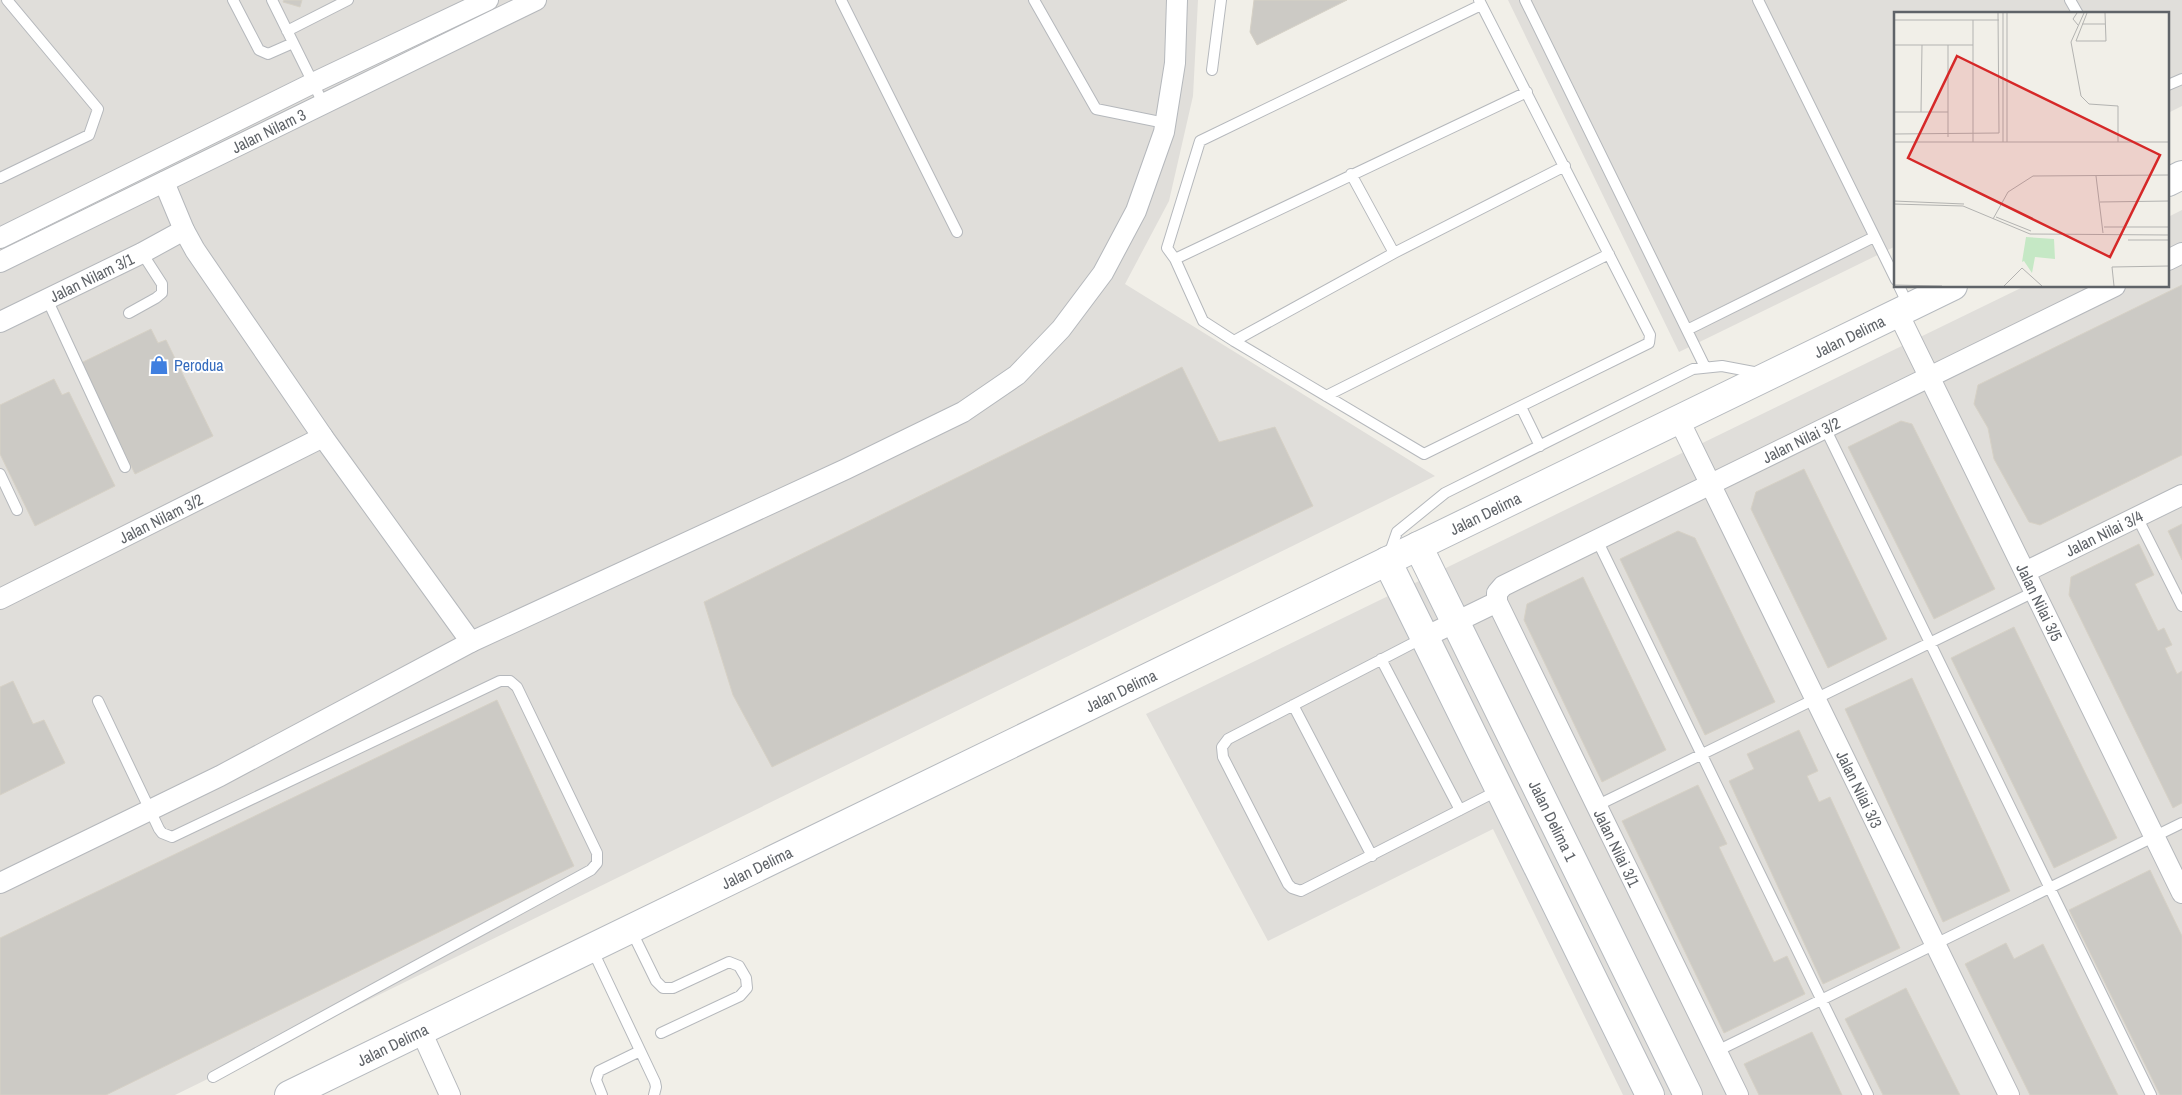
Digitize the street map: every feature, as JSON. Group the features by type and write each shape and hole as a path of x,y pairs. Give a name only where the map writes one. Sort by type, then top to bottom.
{"street":[{"name":"Jalan Nilam 3","path":"0,238 313,83 488,0"},
{"name":"Jalan Nilam 3","path":"0,262 536,0"},
{"path":"0,883 220,776 471,642 846,469 963,412 1016,375 1061,329 1103,273 1136,211 1165,123 1175,63 1178,0"},
{"path":"2170,181 2182,175"},
{"path":"164,182 184,230 200,257 323,437 471,642"},
{"name":"Jalan Nilam 3/1","path":"0,322 142,254 184,230"},
{"path":"2170,259 2182,254"},
{"name":"Jalan Delima","path":"289,1095 1679,420 1770,375 1902,302 1947,288"},
{"name":"Jalan Nilai 3/2","path":"1497,602 1497,593 1503,586 2111,288"},
{"name":"Jalan Nilai 3/5","path":"1902,302 1930,377 2182,893"},
{"name":"Jalan Nilai 3/3","path":"1679,420 2009,1095"},
{"name":"Jalan Nilam 3/2","path":"0,599 323,437"},
{"name":"Jalan Nilai 3/4","path":"2024,572 2182,495"},
{"name":"Jalan Delima 1","path":"1418,546 1688,1095"},
{"path":"1388,561 1650,1095"},
{"path":"1425,637 1497,602"},
{"name":"Jalan Nilai 3/1","path":"1497,602 1738,1095"},
{"path":"421,1031 450,1095"}],"lane":[{"path":"0,178 89,134 98,109 7,0"},
{"path":"233,0 258,50 268,54 293,43"},
{"path":"272,0 323,103"},
{"path":"287,31 348,0"},
{"path":"841,0 957,232"},
{"path":"1034,0 1096,108 1165,123"},
{"path":"1212,70 1221,0"},
{"path":"1525,0 1705,367"},
{"path":"1758,0 1894,276"},
{"path":"2070,0 2077,12"},
{"path":"1480,2 1650,335 1650,343 1522,408 1424,454 1203,321 1175,259 1168,251 1168,245 1198,144 1202,139 1480,2"},
{"path":"2170,84 2182,79"},
{"path":"1175,259 1527,92"},
{"path":"1234,341 1394,252 1565,166"},
{"path":"1351,174 1394,252"},
{"path":"1687,330 1874,237"},
{"path":"129,313 162,293 162,284 142,254"},
{"path":"1326,396 1609,254"},
{"path":"47,299 125,467"},
{"path":"1388,561 1397,532 1443,495 1693,369 1722,366 1770,375"},
{"path":"1522,408 1540,446"},
{"path":"1825,428 2151,1095"},
{"path":"0,474 17,510"},
{"path":"2137,517 2182,606"},
{"path":"1597,540 1868,1095"},
{"path":"1596,806 2034,592"},
{"path":"1425,637 1228,739 1224,742 1221,752 1288,884 1296,890 1306,890 1500,790"},
{"path":"1381,659 1460,810"},
{"path":"98,701 162,833 172,837 505,680 510,681 517,687 596,853 597,863 591,870 213,1077"},
{"path":"1293,705 1372,856"},
{"path":"1717,1051 2182,823"},
{"path":"631,929 656,982 664,988 673,988 729,962 739,966 748,983 747,988 740,996 661,1033"},
{"path":"592,948 655,1082 654,1095"},
{"path":"602,1095 596,1080 600,1071 640,1051"}],"shaded area":[{"path":"0,0 1198,0 1193,96 1169,201 1125,284 1435,476 175,1095 0,1095"},
{"path":"1508,0 2182,0 2182,106 2170,112 2170,12 1894,12 1894,247 1679,352"},
{"path":"2182,210 2182,1095 1623,1095 1493,829 1268,941 1146,714 2021,288 2170,288 2170,216"}],"building":[{"path":"284,0 302,0 300,7 283,2"},
{"path":"1254,0 1347,0 1257,45 1250,32"},
{"path":"2182,285 2182,455 2040,525 2029,522 1994,459 1988,428 1974,404 1978,385"},
{"path":"151,329 158,343 166,340 213,436 135,474 81,363"},
{"path":"1182,367 1219,442 1275,427 1313,506 772,767 733,695 704,602"},
{"path":"54,379 62,395 69,392 115,486 35,526 0,454 0,405"},
{"path":"1901,421 1912,424 1995,589 1934,619 1848,447"},
{"path":"1804,469 1887,639 1828,668 1751,509 1756,492"},
{"path":"2182,524 2182,560 2168,531"},
{"path":"1678,531 1695,538 1775,702 1705,735 1620,559"},
{"path":"2139,544 2154,575 2135,584 2158,631 2164,628 2172,645 2165,648 2177,674 2182,671 2182,803 2173,808 2069,595 2071,577"},
{"path":"1583,577 1666,750 1602,782 1524,620 1527,604"},
{"path":"2014,627 2117,838 2054,868 1951,658"},
{"path":"1912,678 2010,891 1943,922 1845,709"},
{"path":"13,681 33,724 44,720 65,763 0,795 0,687"},
{"path":"497,700 574,866 106,1095 0,1095 0,938"},
{"path":"1799,730 1818,771 1807,776 1819,802 1830,797 1900,948 1823,984 1729,781 1754,769 1747,754"},
{"path":"1698,785 1727,844 1719,847 1774,962 1787,956 1805,994 1724,1033 1622,821"},
{"path":"2150,870 2182,936 2182,1095 2160,1095 2069,910"},
{"path":"2006,943 2014,959 2043,944 2118,1095 2030,1095 1965,964"},
{"path":"1906,988 1960,1095 1883,1095 1845,1019"},
{"path":"1812,1032 1842,1095 1759,1095 1744,1064"}],"place":[{"name":"Perodua","path":"159,365"}]}
